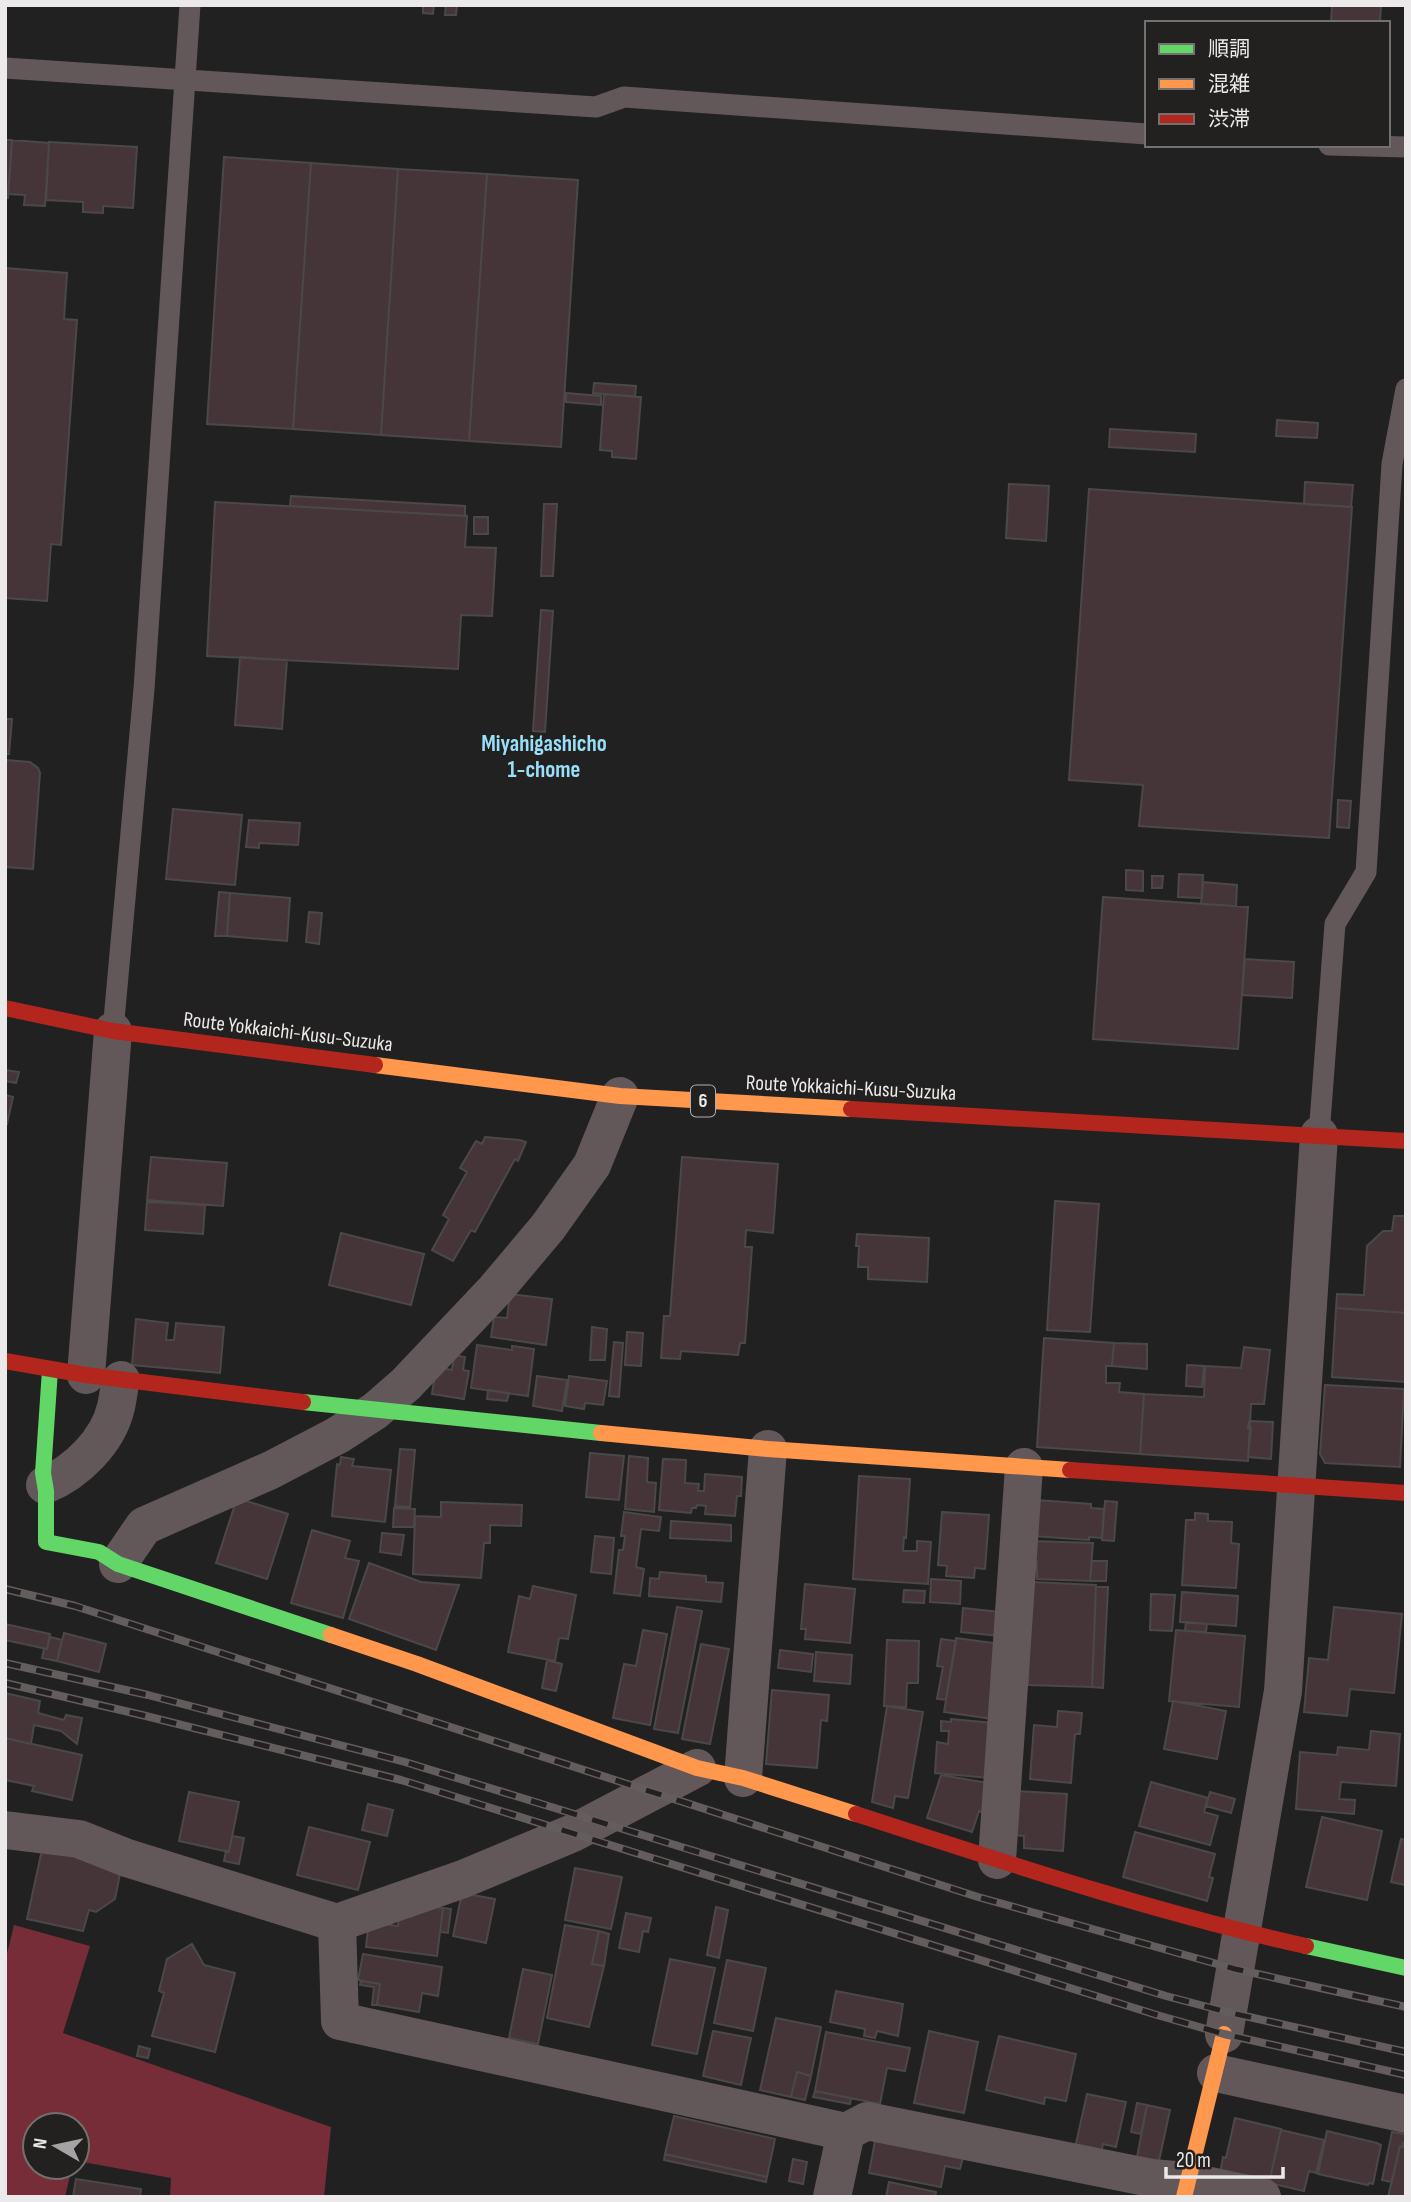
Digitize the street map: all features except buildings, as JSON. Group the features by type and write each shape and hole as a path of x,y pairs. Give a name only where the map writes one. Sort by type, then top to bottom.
{"street":[{"name":"Route Yokkaichi-Kusu-Suzuka","path":"5,1007 113,1031 620,1096 1406,1141"},
{"path":"113,1031 86,1375 43,1473 46,1542 99,1552 118,1564 417,1664 697,1768 743,1778 997,1860 1240,1931 1406,1968"},
{"path":"118,1564 144,1526 271,1471 338,1435 375,1411 406,1384 495,1290 548,1227 592,1165 620,1096"},
{"path":"1186,2189 1224,2034 1283,1691 1320,1135"},
{"path":"5,1361 86,1375 375,1411 768,1449 1406,1493"},
{"path":"45,1485 61,1478 87,1458 99,1442 116,1409 86,1375"},
{"path":"743,1778 768,1449"},
{"path":"997,1860 1024,1467"},
{"path":"5,1830 79,1839 127,1858 337,1923 463,1879 573,1833 697,1768"},
{"path":"337,1923 340,2021 846,2132 867,2121 1151,2178 1186,2189 1262,2197"},
{"path":"1216,2073 1406,2114"},
{"path":"832,2197 846,2132"}],"lane":[{"path":"113,1031 144,689 190,5"},
{"path":"5,68 596,107 624,97 1145,134"},
{"path":"1320,1135 1335,924 1366,872 1392,464 1406,389"}],"shaded area":[{"path":"14,1925 90,1946 63,2033 331,2127 324,2197 170,2197 171,2178 91,2164 91,2111 21,2111 21,2181 69,2181 65,2197 5,2197 5,1962"}],"railway":[{"path":"5,1589 75,1606 978,1897 1235,1969 1406,2007"},
{"path":"5,1663 148,1695 405,1762 1166,1996 1406,2052"},
{"path":"5,1683 401,1780 1157,2015 1224,2034 1406,2075"}],"traffic: fast":[{"path":"50,1370 43,1473 46,1491 46,1542 99,1552 118,1564 331,1635"},
{"path":"303,1402 601,1433"},
{"path":"1306,1946 1406,1968"}],"traffic: slow":[{"path":"375,1065 620,1096 851,1109"},
{"path":"601,1433 768,1449 1070,1470"},
{"path":"331,1635 417,1664 697,1768 743,1778 856,1814"},
{"path":"1184,2197 1224,2034"}],"traffic: jam":[{"path":"5,1008 113,1031 375,1065"},
{"path":"851,1109 1406,1141"},
{"path":"5,1361 86,1375 303,1402"},
{"path":"1070,1470 1406,1493"},
{"path":"856,1814 1135,1902 1306,1946"}],"district":[{"name":"Miyahigashicho 1-chome","path":"544,757"}]}
